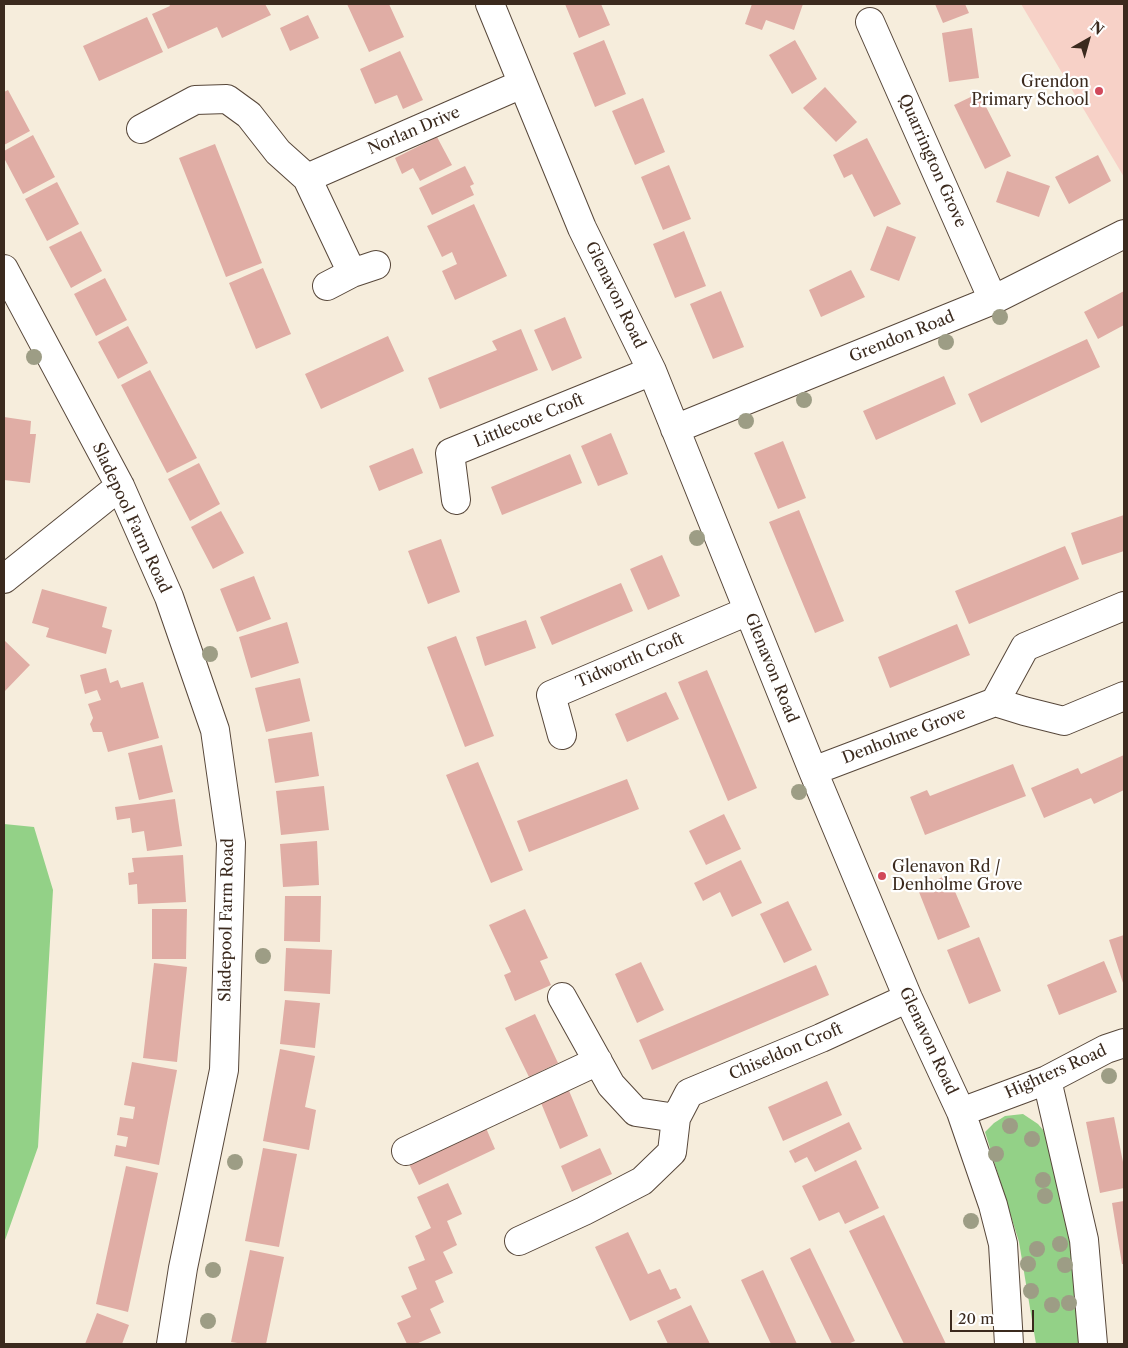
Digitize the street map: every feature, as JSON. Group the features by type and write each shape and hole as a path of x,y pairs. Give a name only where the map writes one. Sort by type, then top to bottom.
{"street":[{"name":"Glenavon Road","path":"490,4 582,228 652,372 812,771 908,998 961,1112 993,1205 1003,1244 1009,1344"},
{"name":"Quarrington Grove","path":"870,22 993,300"},
{"name":"Norlan Drive","path":"307,178 522,84"},
{"path":"141,129 195,100 227,100 249,115 278,152 307,178 364,269 327,286"},
{"name":"Grendon Road","path":"675,429 993,300 1124,234"},
{"name":"Sladepool Farm Road","path":"4,269 120,486 168,597 215,730 231,843 224,1070 183,1268 171,1344"},
{"name":"Littlecote Croft","path":"456,500 450,453 652,372"},
{"path":"4,579 120,486"},
{"path":"1124,606 1025,647 995,702 1064,721 1124,696"},
{"name":"Tidworth Croft","path":"562,735 551,696 748,611"},
{"name":"Denholme Grove","path":"812,771 995,702"},
{"path":"562,997 611,1085 636,1112 676,1118"},
{"name":"Chiseldon Croft","path":"519,1241 584,1211 642,1181 672,1152 676,1118 689,1093 821,1038 908,998"},
{"name":"Highters Road","path":"961,1112 1047,1080 1106,1049 1124,1043"},
{"path":"406,1151 598,1061"},
{"path":"1047,1080 1084,1240 1093,1344"}],"shaded area":[{"name":"Grendon Primary School","path":"1021,4 1124,4 1124,177"}],"green space":[{"path":"4,824 34,827 53,890 38,1147 4,1243"},
{"path":"1023,1114 1038,1124 1050,1138 1077,1249 1081,1344 1036,1344 1019,1242 985,1132 1005,1116"}],"building":[{"path":"169,4 265,4 271,15 222,38 217,27 168,49 152,14 170,6"},
{"path":"347,4 389,4 404,37 369,52"},
{"path":"565,4 601,4 610,25 579,38"},
{"path":"752,4 803,4 794,30 766,20 762,30 745,24"},
{"path":"935,4 965,4 969,13 943,23"},
{"path":"308,15 319,38 290,51 280,28"},
{"path":"147,17 163,52 99,81 83,46"},
{"path":"972,28 979,78 949,82 942,33"},
{"path":"604,40 626,94 595,107 573,53"},
{"path":"795,40 817,79 792,94 769,55"},
{"path":"400,51 423,100 403,109 397,95 375,104 360,69"},
{"path":"825,87 857,122 836,142 803,108"},
{"path":"8,90 30,131 4,145 4,92"},
{"path":"979,93 1011,156 985,169 954,105"},
{"path":"643,98 665,152 635,165 612,111"},
{"path":"33,135 55,177 23,194 4,158 4,151"},
{"path":"437,137 452,165 420,181 413,168 402,174 395,158"},
{"path":"867,138 901,204 874,217 852,174 844,178 833,155"},
{"path":"215,144 262,263 226,277 179,158"},
{"path":"1098,155 1111,181 1069,204 1055,177"},
{"path":"669,165 691,219 663,230 641,177"},
{"path":"465,166 474,184 470,186 474,195 432,215 419,188"},
{"path":"1007,171 1050,186 1039,217 996,202"},
{"path":"57,182 79,224 47,241 25,199"},
{"path":"474,204 507,276 455,300 442,271 457,264 452,252 442,257 427,226"},
{"path":"887,226 916,237 899,281 870,270"},
{"path":"81,231 102,271 71,288 49,247"},
{"path":"684,231 706,286 675,298 653,244"},
{"path":"263,268 291,334 256,349 229,283"},
{"path":"851,270 865,297 821,317 809,290"},
{"path":"105,278 127,320 96,336 74,294"},
{"path":"721,291 744,347 713,359 690,304"},
{"path":"1124,291 1124,325 1098,339 1084,312"},
{"path":"565,317 582,358 552,371 534,330"},
{"path":"128,326 148,363 118,379 98,342"},
{"path":"521,329 538,370 440,409 428,378 497,350 492,341"},
{"path":"388,336 404,371 321,409 305,374"},
{"path":"1087,339 1100,367 981,423 968,394"},
{"path":"150,370 197,458 167,473 121,385"},
{"path":"944,376 956,404 876,440 863,411"},
{"path":"4,417 31,421 30,434 36,434 30,483 4,480"},
{"path":"611,433 628,474 598,486 581,446"},
{"path":"783,441 806,498 778,509 754,453"},
{"path":"413,448 423,473 379,491 369,466"},
{"path":"570,454 582,483 502,515 491,487"},
{"path":"199,463 220,504 190,521 168,479"},
{"path":"799,510 844,621 815,633 769,522"},
{"path":"221,511 244,553 213,569 191,527"},
{"path":"1124,515 1124,551 1082,565 1071,533"},
{"path":"441,539 460,592 428,604 408,551"},
{"path":"1065,546 1079,579 969,624 955,591"},
{"path":"662,555 680,596 648,610 630,569"},
{"path":"254,576 271,619 237,632 220,589"},
{"path":"621,583 633,611 552,645 540,617"},
{"path":"42,589 107,607 102,627 112,630 106,654 46,637 49,628 32,623"},
{"path":"526,620 536,648 485,666 476,637"},
{"path":"287,622 299,663 251,678 239,637"},
{"path":"957,624 970,655 890,688 878,657"},
{"path":"456,636 494,736 465,747 427,647"},
{"path":"4,640 30,665 4,692"},
{"path":"106,668 110,683 118,680 121,688 143,682 159,738 108,752 102,732 93,732 90,724 93,718 88,704 101,700 97,690 85,694 80,675"},
{"path":"707,670 757,788 728,801 678,682"},
{"path":"300,678 310,721 266,732 255,688"},
{"path":"666,692 679,719 627,742 615,714"},
{"path":"312,732 319,776 275,783 268,739"},
{"path":"162,745 173,792 139,800 128,753"},
{"path":"1124,755 1124,790 1094,804 1091,798 1044,818 1031,788 1078,768 1081,774"},
{"path":"478,762 523,870 491,883 446,775"},
{"path":"1013,764 1026,796 925,835 910,797 927,790 930,796"},
{"path":"627,779 639,809 529,852 517,821"},
{"path":"324,786 329,830 281,835 276,791"},
{"path":"175,799 182,846 147,851 144,831 132,833 130,818 117,820 115,807"},
{"path":"724,814 741,849 706,865 689,831"},
{"path":"317,841 319,885 283,887 280,844"},
{"path":"183,855 186,902 138,904 137,884 129,885 128,873 134,872 132,858"},
{"path":"741,860 762,903 732,917 720,892 703,901 694,883"},
{"path":"948,875 970,927 938,940 917,887"},
{"path":"285,896 321,896 320,942 284,941"},
{"path":"788,901 812,950 784,963 760,914"},
{"path":"152,909 187,909 186,959 152,959"},
{"path":"525,909 548,958 540,961 551,985 515,1001 504,975 511,972 489,925"},
{"path":"1124,935 1124,986 1109,940"},
{"path":"979,937 1001,991 969,1004 947,950"},
{"path":"286,948 332,950 330,994 284,991"},
{"path":"1104,961 1117,992 1059,1015 1047,985"},
{"path":"641,962 664,1010 637,1023 615,974"},
{"path":"154,963 187,967 177,1062 143,1058"},
{"path":"816,965 829,995 652,1070 639,1040"},
{"path":"285,1000 320,1003 315,1048 280,1044"},
{"path":"535,1014 558,1063 529,1077 505,1028"},
{"path":"280,1049 315,1056 305,1107 316,1110 309,1150 263,1141"},
{"path":"132,1062 177,1070 159,1165 114,1156 116,1145 126,1147 128,1137 117,1135 120,1117 133,1119 135,1107 124,1105"},
{"path":"827,1081 842,1115 783,1141 768,1107"},
{"path":"567,1086 588,1136 560,1149 539,1098"},
{"path":"1114,1117 1124,1167 1124,1188 1100,1193 1086,1122"},
{"path":"849,1122 862,1149 815,1172 807,1157 795,1163 789,1151"},
{"path":"486,1128 495,1149 419,1185 409,1164"},
{"path":"263,1148 297,1154 279,1247 245,1241"},
{"path":"600,1148 612,1174 572,1192 561,1166"},
{"path":"856,1160 879,1208 845,1224 839,1212 819,1221 802,1186"},
{"path":"126,1166 158,1173 128,1312 96,1304"},
{"path":"448,1183 462,1214 447,1221 457,1245 443,1252 453,1273 435,1281 444,1302 430,1309 441,1333 416,1344 407,1344 397,1323 411,1317 401,1296 417,1289 408,1267 425,1260 415,1236 431,1228 417,1197"},
{"path":"1124,1201 1124,1264 1122,1264 1112,1203"},
{"path":"884,1215 946,1344 904,1344 849,1231"},
{"path":"628,1232 648,1274 660,1269 670,1290 676,1288 681,1298 630,1321 595,1247"},
{"path":"810,1248 855,1341 848,1344 832,1344 790,1258"},
{"path":"250,1250 284,1257 266,1344 231,1342"},
{"path":"763,1270 797,1344 771,1344 741,1280"},
{"path":"691,1305 710,1344 668,1344 657,1321"},
{"path":"97,1313 129,1325 122,1344 85,1344"}],"place":[{"name":"Grendon Primary School","path":"1099,91"},
{"name":"Glenavon Rd / Denholme Grove","path":"882,876"}]}
